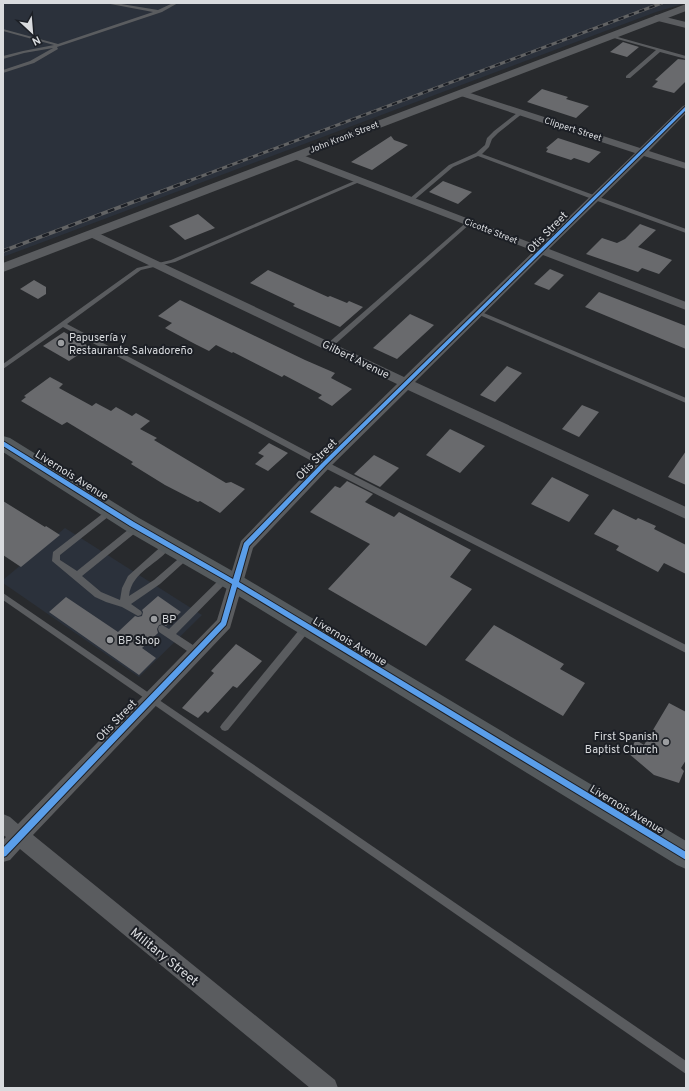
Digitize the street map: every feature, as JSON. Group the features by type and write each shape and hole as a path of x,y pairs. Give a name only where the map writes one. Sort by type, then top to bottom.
{"main road":[{"name":"Livernois Avenue","path":"3,443 110,511 230,581 685,854"}],"street":[{"name":"John Kronk Street","path":"3,268 686,7"},
{"path":"657,18 686,25"},
{"name":"Clippert Street","path":"461,93 686,166"},
{"name":"Otis Street","path":"3,852 224,623 230,581 246,546 324,464 686,108"},
{"name":"Cicotte Street","path":"296,156 686,306"},
{"name":"Gilbert Avenue","path":"92,234 407,384 686,513"},
{"name":"Military Street","path":"3,823 327,1088"}],"lane":[{"path":"107,3 158,11"},
{"path":"3,58 23,52 60,45 158,11 176,3"},
{"path":"3,30 60,45"},
{"path":"3,36 16,33"},
{"path":"609,36 686,58"},
{"path":"3,72 32,62 60,45"},
{"path":"628,77 659,50"},
{"path":"411,200 451,166 478,154 487,146 490,138 496,132 521,112"},
{"path":"478,154 686,231"},
{"path":"3,367 139,269 173,261 361,180"},
{"path":"329,346 469,222"},
{"path":"479,313 686,401"},
{"path":"63,324 324,464 686,649"},
{"path":"110,511 56,554 56,561 77,576 91,590 103,598 124,604 138,613"},
{"path":"77,576 137,527"},
{"path":"124,604 126,588 131,578 168,545"},
{"path":"124,604 158,582 187,556"},
{"path":"196,652 166,632 230,581"},
{"path":"3,596 686,1068"},
{"path":"225,727 307,627"}],"shaded area":[{"path":"3,3 686,3 656,12 3,257"},
{"path":"65,528 202,615 139,677 3,583 3,580"}],"building":[{"path":"623,42 639,47 627,57 610,52"},
{"path":"678,59 686,60 686,81 674,93 652,87 658,81 655,80"},
{"path":"542,89 568,97 566,99 589,106 576,118 527,102"},
{"path":"391,136 394,140 408,145 372,170 351,162"},
{"path":"558,138 601,152 589,163 574,158 571,160 546,152 548,149 546,148"},
{"path":"443,181 472,192 458,204 429,192"},
{"path":"198,214 215,228 185,240 169,226"},
{"path":"640,224 656,230 638,247 672,260 659,274 642,268 638,272 586,254 602,238 617,243 625,239"},
{"path":"550,269 564,275 549,290 534,284"},
{"path":"268,270 328,297 330,296 347,303 349,301 363,307 340,327 293,306 295,304 250,283"},
{"path":"34,280 46,287 46,294 38,299 20,289"},
{"path":"599,292 686,326 686,349 585,307"},
{"path":"180,300 335,373 331,378 352,389 332,406 318,398 322,395 284,375 282,377 216,345 209,351 195,344 165,328 172,323 158,316"},
{"path":"410,314 434,325 397,359 373,348"},
{"path":"64,332 90,347 69,361 43,346"},
{"path":"507,366 522,373 495,402 480,395"},
{"path":"50,377 63,384 59,388 92,406 96,403 111,411 116,407 132,416 136,413 150,421 140,429 157,438 154,440 226,483 231,482 245,489 220,513 200,501 198,502 165,485 131,464 133,462 67,422 62,425 21,401 26,397 24,396"},
{"path":"582,405 599,412 579,437 562,429"},
{"path":"450,429 485,446 460,473 426,455"},
{"path":"269,443 288,453 268,471 255,464 264,456 258,453"},
{"path":"686,451 686,485 668,477"},
{"path":"374,455 399,468 380,487 354,474"},
{"path":"552,477 589,495 569,522 531,504"},
{"path":"347,481 373,494 365,502 394,517 399,512 471,550 450,577 472,589 426,646 328,589 370,544 310,512 335,486 340,488"},
{"path":"3,501 60,535 21,567 3,555"},
{"path":"613,509 636,520 638,518 656,526 654,529 686,545 686,574 664,563 658,572 616,550 619,546 594,534"},
{"path":"158,596 181,612 166,626 163,624 159,625 157,629 158,633 142,648 156,658 139,675 49,612 66,597 118,632 135,616 142,616 142,610"},
{"path":"494,625 564,664 560,669 585,683 563,716 465,660"},
{"path":"236,644 262,661 237,688 233,686 208,713 205,711 198,718 182,708 214,673 211,671"},
{"name":"First Spanish Baptist Church","path":"669,703 686,712 686,760 681,768 684,771 679,783 654,775 628,753 636,740 644,745"}],"railway":[{"path":"186,182 662,3"},
{"path":"3,251 189,181"}],"cycle path":[{"path":"3,853 224,623 246,545 324,464 686,108"},
{"path":"3,443 132,524 235,583 686,856"}],"place":[{"name":"Papusería y Restaurante Salvadoreño","path":"61,343"},
{"name":"BP","path":"154,619"},
{"name":"BP Shop","path":"110,640"},
{"name":"First Spanish Baptist Church","path":"666,742"}]}
